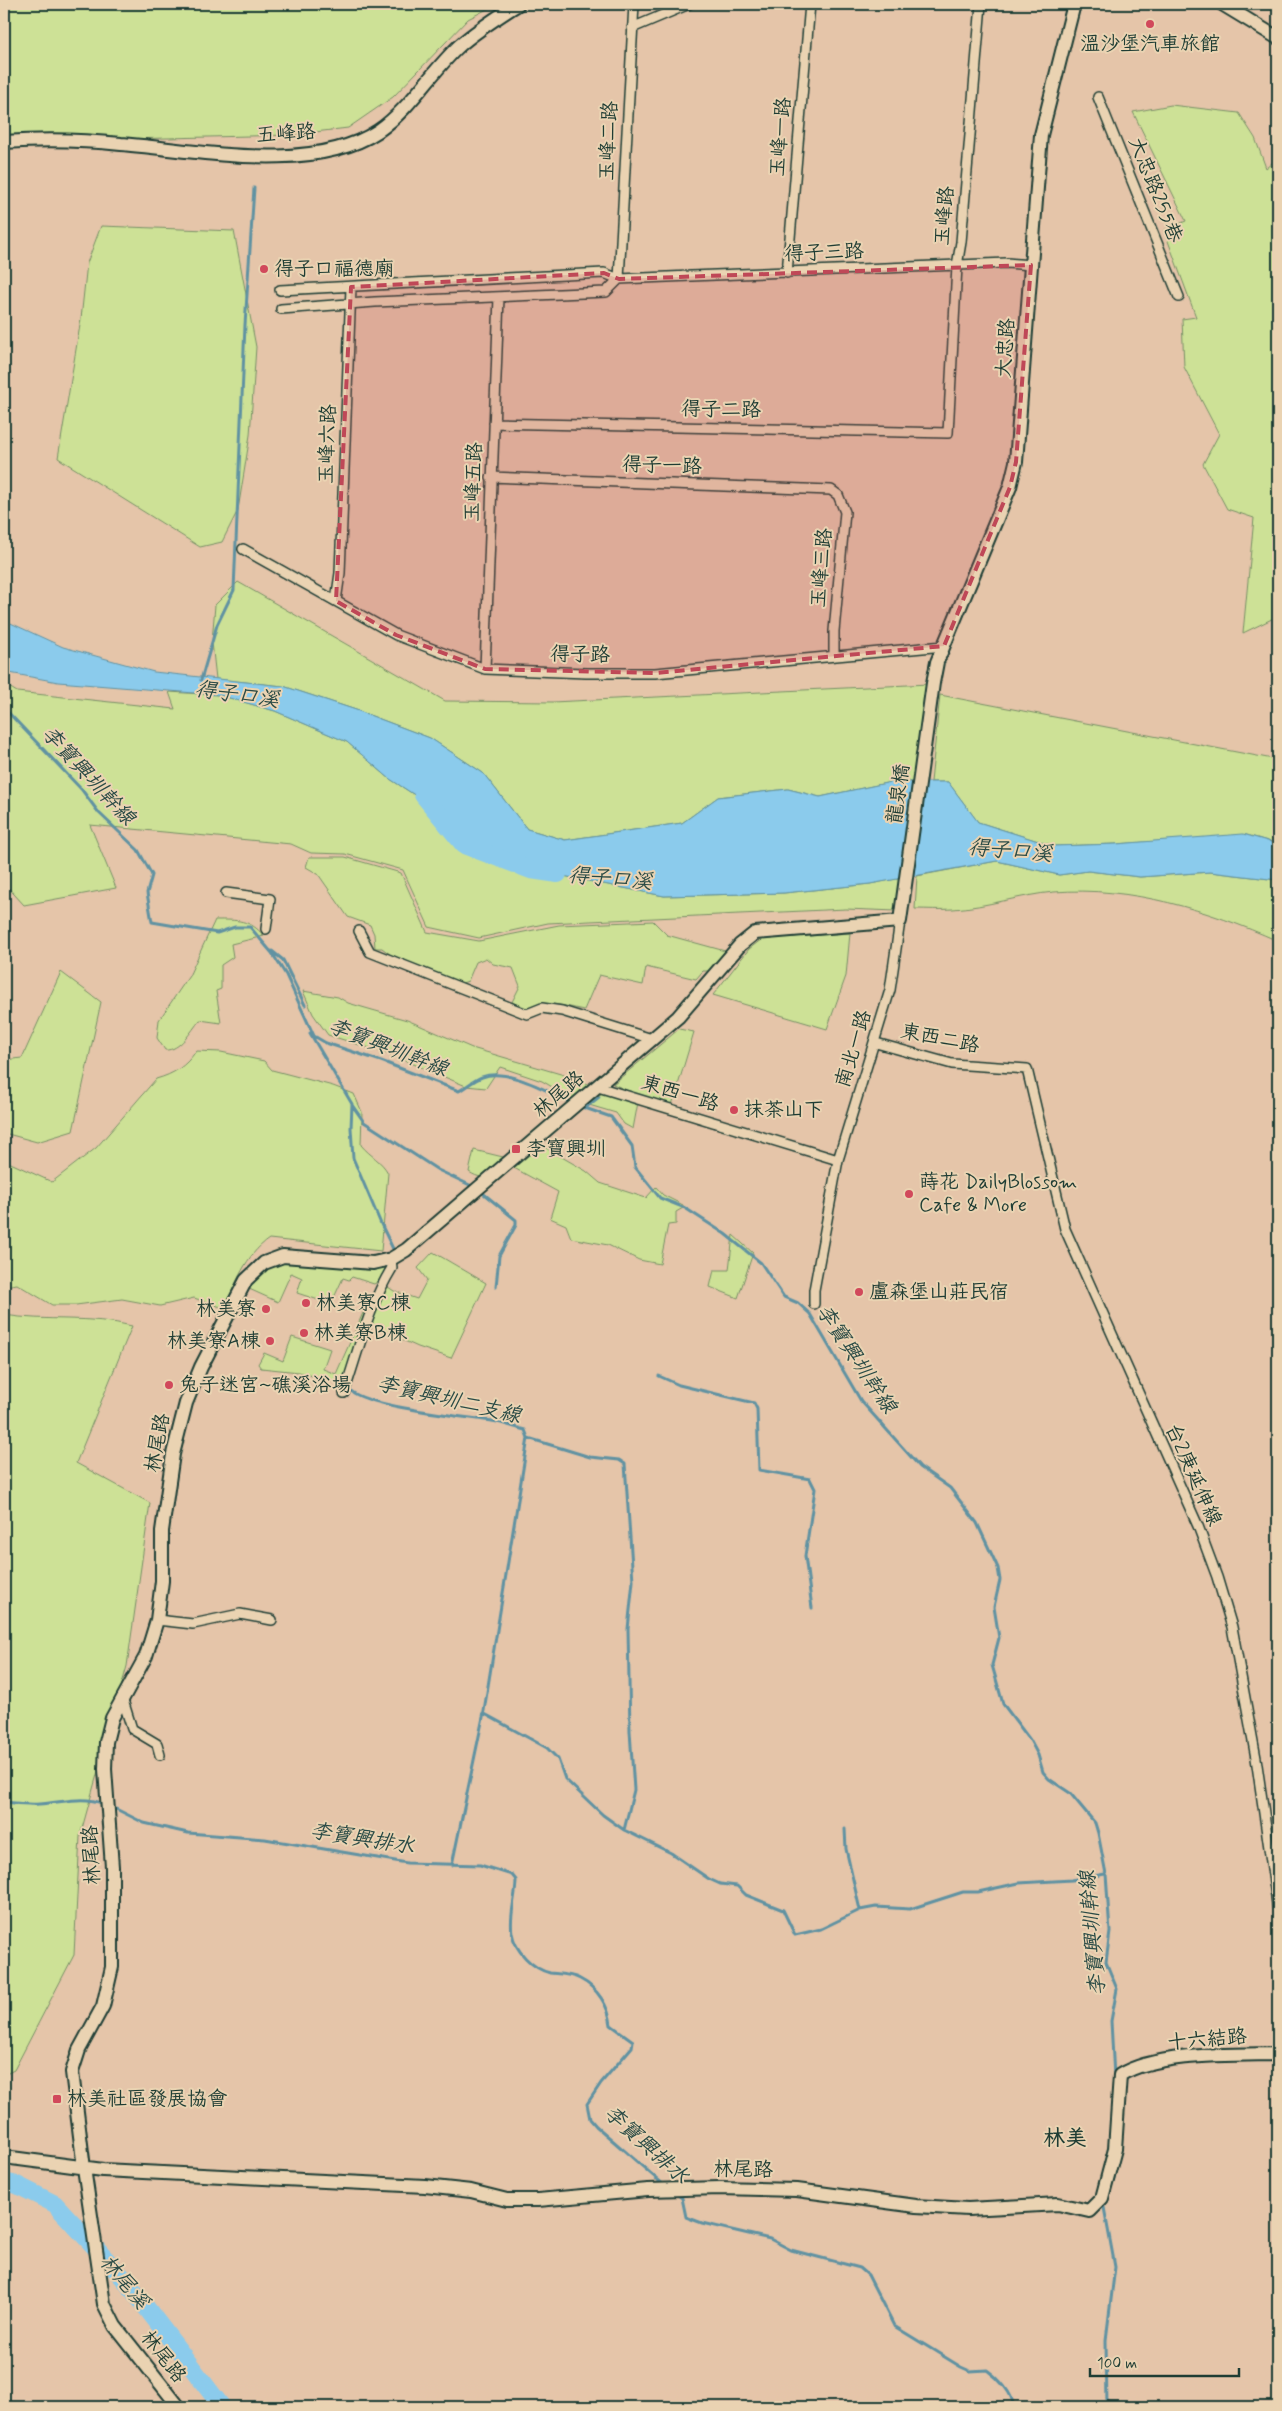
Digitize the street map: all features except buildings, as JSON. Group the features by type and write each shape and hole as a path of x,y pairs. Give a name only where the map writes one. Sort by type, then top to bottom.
{"street":[{"name":"五峰路","path":"4,142 56,140 249,156 319,152 358,141 378,131 395,116 459,46 518,4"},
{"name":"玉峰二路","path":"619,280 634,4"},
{"path":"632,28 689,4"},
{"name":"玉峰一路","path":"787,273 810,4"},
{"name":"玉峰路","path":"948,433 957,266 961,242 981,4"},
{"name":"大忠路","path":"933,683 944,646 1010,487 1016,462 1041,135 1074,4"},
{"path":"1222,4 1278,38"},
{"name":"大忠路255巷","path":"1098,97 1180,298"},
{"name":"得子三路","path":"619,280 957,266 1031,265"},
{"path":"280,290 604,273 619,280 606,292 281,309"},
{"name":"玉峰六路","path":"336,601 340,573 351,287"},
{"name":"玉峰五路","path":"485,669 491,477 500,297"},
{"name":"得子二路","path":"494,423 948,433"},
{"name":"得子一路","path":"491,477 830,490"},
{"name":"玉峰三路","path":"830,490 838,495 845,512 834,631 834,655"},
{"name":"得子路","path":"243,549 396,635 485,669 586,673 654,673 944,646"},
{"name":"龍泉橋","path":"902,915 933,683"},
{"path":"226,892 270,899 266,929"},
{"name":"林尾路","path":"179,2407 115,2326 104,2304 72,2072 79,2050 103,2006 112,1967 112,1867 105,1769 106,1742 112,1718 146,1656 157,1620 162,1581 162,1531 174,1454 186,1403 201,1367 246,1280 264,1264 283,1256 373,1263 391,1259 435,1226 678,1017 740,945 755,934 902,915"},
{"name":"南北一路","path":"814,1304 814,1290 838,1160 876,1043 890,990 902,915"},
{"path":"359,931 370,952 527,1014 542,1008 562,1011 652,1039"},
{"name":"東西二路","path":"876,1043 952,1064 1028,1069"},
{"name":"台2庚延伸線","path":"1028,1069 1065,1229 1198,1526 1217,1576 1232,1627 1256,1758 1278,1910"},
{"name":"東西一路","path":"598,1087 838,1160"},
{"path":"344,1393 384,1280 392,1268 391,1259"},
{"path":"157,1620 193,1624 240,1614 272,1620"},
{"path":"122,1697 132,1729 157,1744 160,1755"},
{"name":"十六結路","path":"1139,2066 1196,2056 1278,2054"},
{"name":"林尾路","path":"4,2156 84,2168 425,2186 471,2191 507,2200 538,2200 648,2190 720,2188 797,2190 916,2206 968,2209 1058,2204 1089,2210 1102,2198 1115,2149 1120,2075 1139,2066"}],"highlighted area":[{"path":"1031,265 1016,462 1010,487 944,646 655,673 485,669 396,635 336,601 351,287 604,273 619,279"}],"green space":[{"path":"4,4 497,4 468,19 393,97 348,128 290,135 4,142"},
{"path":"1171,105 1239,113 1255,138 1266,168 1278,158 1278,616 1243,633 1254,518 1227,509 1203,464 1219,434 1184,367 1182,319 1196,317 1164,230 1186,221 1133,112"},
{"path":"101,226 234,231 256,347 250,435 238,510 222,542 200,547 58,458 81,319 87,263"},
{"path":"238,582 445,701 552,702 929,684 914,782 891,782 820,797 788,789 718,797 682,823 565,840 527,829 483,773 430,738 356,710 283,686 216,679 212,642 215,605"},
{"path":"4,684 17,692 175,709 169,692 219,695 275,711 347,742 390,779 427,803 476,846 528,869 664,896 784,893 870,884 901,878 896,911 846,909 548,923 479,938 429,927 403,870 345,854 311,853 291,844 90,825 116,888 24,905 4,883"},
{"path":"940,695 1278,760 1278,844 1247,835 1116,844 1054,846 978,822 948,782 931,782"},
{"path":"309,857 345,857 401,873 427,932 479,941 559,925 653,921 667,935 725,951 713,971 703,971 696,979 646,967 643,985 599,975 584,1010 548,1004 526,1010 512,1002 520,986 513,968 493,964 486,958 476,962 468,981 462,983 391,955 382,948 375,948 374,934 370,925 348,917 318,874 306,867"},
{"path":"997,861 1059,875 1088,871 1140,877 1210,872 1278,880 1278,941 1197,910 1140,897 1112,893 1054,892 966,908 915,909 917,876"},
{"path":"215,920 248,923 259,930 264,936 231,944 233,957 221,965 221,989 216,991 221,1023 200,1020 180,1044 165,1050 157,1038 159,1020 189,976"},
{"path":"850,933 846,976 827,1029 713,995 749,949 762,939"},
{"path":"61,972 101,1002 73,1131 37,1142 4,1133 4,1060 22,1058"},
{"path":"303,991 338,997 348,1003 407,1020 472,1048 581,1080 591,1086 573,1099 542,1081 500,1067 486,1088 466,1086 392,1055 328,1035 313,1014"},
{"path":"679,1029 694,1032 672,1105 640,1096 613,1084"},
{"path":"196,1051 221,1052 264,1061 272,1070 333,1086 354,1094 362,1112 361,1145 383,1165 388,1173 381,1251 269,1239 247,1262 224,1308 194,1298 160,1306 122,1299 76,1305 52,1305 17,1284 4,1286 4,1160 52,1182 96,1148 156,1079 179,1069"},
{"path":"604,1091 638,1102 633,1129 624,1124 616,1113 589,1105"},
{"path":"541,1145 586,1171 600,1183 646,1198 656,1187 663,1195 683,1205 683,1208 676,1212 676,1224 668,1225 660,1264 639,1260 608,1245 571,1238 566,1225 550,1218 558,1192 514,1168"},
{"path":"474,1150 507,1159 489,1175 481,1177 469,1172"},
{"path":"733,1235 753,1253 738,1298 710,1287 714,1270 729,1270"},
{"path":"433,1252 486,1283 451,1358 418,1347 369,1325 385,1285 394,1291 417,1299 427,1280 418,1268"},
{"path":"284,1258 385,1265 385,1271 383,1276 374,1284 352,1277 349,1280 343,1278 331,1304 297,1293 302,1278 291,1273 278,1302 247,1288 267,1265"},
{"path":"370,1297 374,1299 344,1385 299,1372 261,1368 258,1364 264,1353 283,1361 292,1337 330,1349 323,1369 336,1374"},
{"path":"4,1315 100,1321 132,1326 76,1463 150,1503 127,1666 80,1836 74,1955 14,2070 4,2075"}],"water":[{"path":"4,620 63,647 154,672 283,686 356,710 430,738 483,773 527,829 565,840 682,823 718,797 788,789 820,797 891,782 948,782 978,822 1054,846 1116,844 1243,834 1278,844 1278,880 1210,872 1140,877 1088,871 1059,875 997,861 870,884 784,893 664,896 528,869 476,846 427,803 390,779 347,742 275,711 219,695 58,682 4,672"}],"waterway":[{"path":"201,680 217,625 234,590 245,325 254,188"},
{"name":"李寶興圳幹線","path":"4,708 82,790 99,813 138,850 152,875 147,893 152,922 217,933 235,927 250,927 272,953 286,975 314,1036 326,1043 381,1061 459,1091 482,1077 504,1075 529,1082 573,1103"},
{"name":"得子口溪","path":"423,795 464,845 531,870 558,874"},
{"name":"李寶興圳幹線","path":"272,951 283,960 305,1005"},
{"name":"李寶興圳二支線","path":"310,1033 352,1104 353,1158 395,1253"},
{"path":"585,1108 599,1097"},
{"path":"352,1105 364,1122 438,1170 474,1187"},
{"name":"李寶興圳幹線","path":"579,1106 611,1117 632,1146 635,1167 660,1198 685,1208 725,1234 761,1263 784,1297 798,1303 810,1314 861,1401 920,1467 950,1488 977,1523 998,1568 1000,1580 994,1607 999,1638 992,1665 1003,1704 1030,1740 1038,1755 1043,1772 1049,1779 1070,1793 1095,1823 1098,1833 1106,1874 1110,1932 1106,1962 1117,1989 1111,2021 1114,2077"},
{"path":"479,1190 516,1220 516,1225 499,1256 496,1287"},
{"path":"659,1376 679,1385 754,1403 757,1409 759,1470 810,1479 815,1489 805,1556 812,1608"},
{"name":"李寶興圳二支線","path":"349,1388 356,1394 391,1405 504,1424 525,1430 528,1438 483,1717 452,1865"},
{"path":"528,1438 590,1457 619,1460 625,1464 633,1581 628,1629 630,1731 634,1790 624,1830 671,1853 709,1879 720,1884 737,1886 746,1895 783,1910 795,1935 821,1929 860,1910 876,1907 910,1909 963,1892 978,1892 1019,1883 1072,1880 1105,1874"},
{"path":"483,1713 547,1748 558,1759 565,1779 603,1815 624,1830"},
{"name":"李寶興排水","path":"4,1802 35,1804 88,1800 104,1804"},
{"name":"李寶興排水","path":"110,1806 144,1823 188,1833 265,1839 407,1863 480,1865 512,1875 516,1880 511,1920 512,1933 521,1953 537,1968 550,1973 577,1977 592,1987 602,1999 608,2011 611,2025 633,2041 632,2047 601,2083 587,2104 590,2119 665,2186"},
{"path":"845,1829 846,1849 860,1910"},
{"name":"李寶興圳幹線","path":"1109,2193 1114,2178"},
{"name":"林尾溪","path":"4,2182 17,2185 55,2204 126,2281 222,2407"},
{"name":"李寶興排水","path":"676,2194 682,2198 686,2217 702,2223 770,2239 791,2250 860,2268 868,2275 894,2326 961,2367 970,2371 987,2370 1008,2392 1013,2402 1013,2407"},
{"name":"李寶興圳幹線","path":"1103,2202 1115,2267 1106,2340 1107,2407"}],"place":[{"name":"溫沙堡汽車旅館","path":"1150,24"},
{"name":"得子口福德廟","path":"264,269"},
{"name":"抹茶山下","path":"734,1110"},
{"name":"李寶興圳","path":"516,1149"},
{"name":"蒔花 DailyBlossom Cafe & More","path":"909,1194"},
{"name":"盧森堡山莊民宿","path":"859,1292"},
{"name":"林美寮C棟","path":"306,1303"},
{"name":"林美寮","path":"266,1309"},
{"name":"林美寮B棟","path":"304,1333"},
{"name":"林美寮A棟","path":"270,1341"},
{"name":"兔子迷宮~礁溪浴場","path":"169,1385"},
{"name":"林美社區發展協會","path":"57,2099"}],"district":[{"name":"林美","path":"1065,2139"}]}
